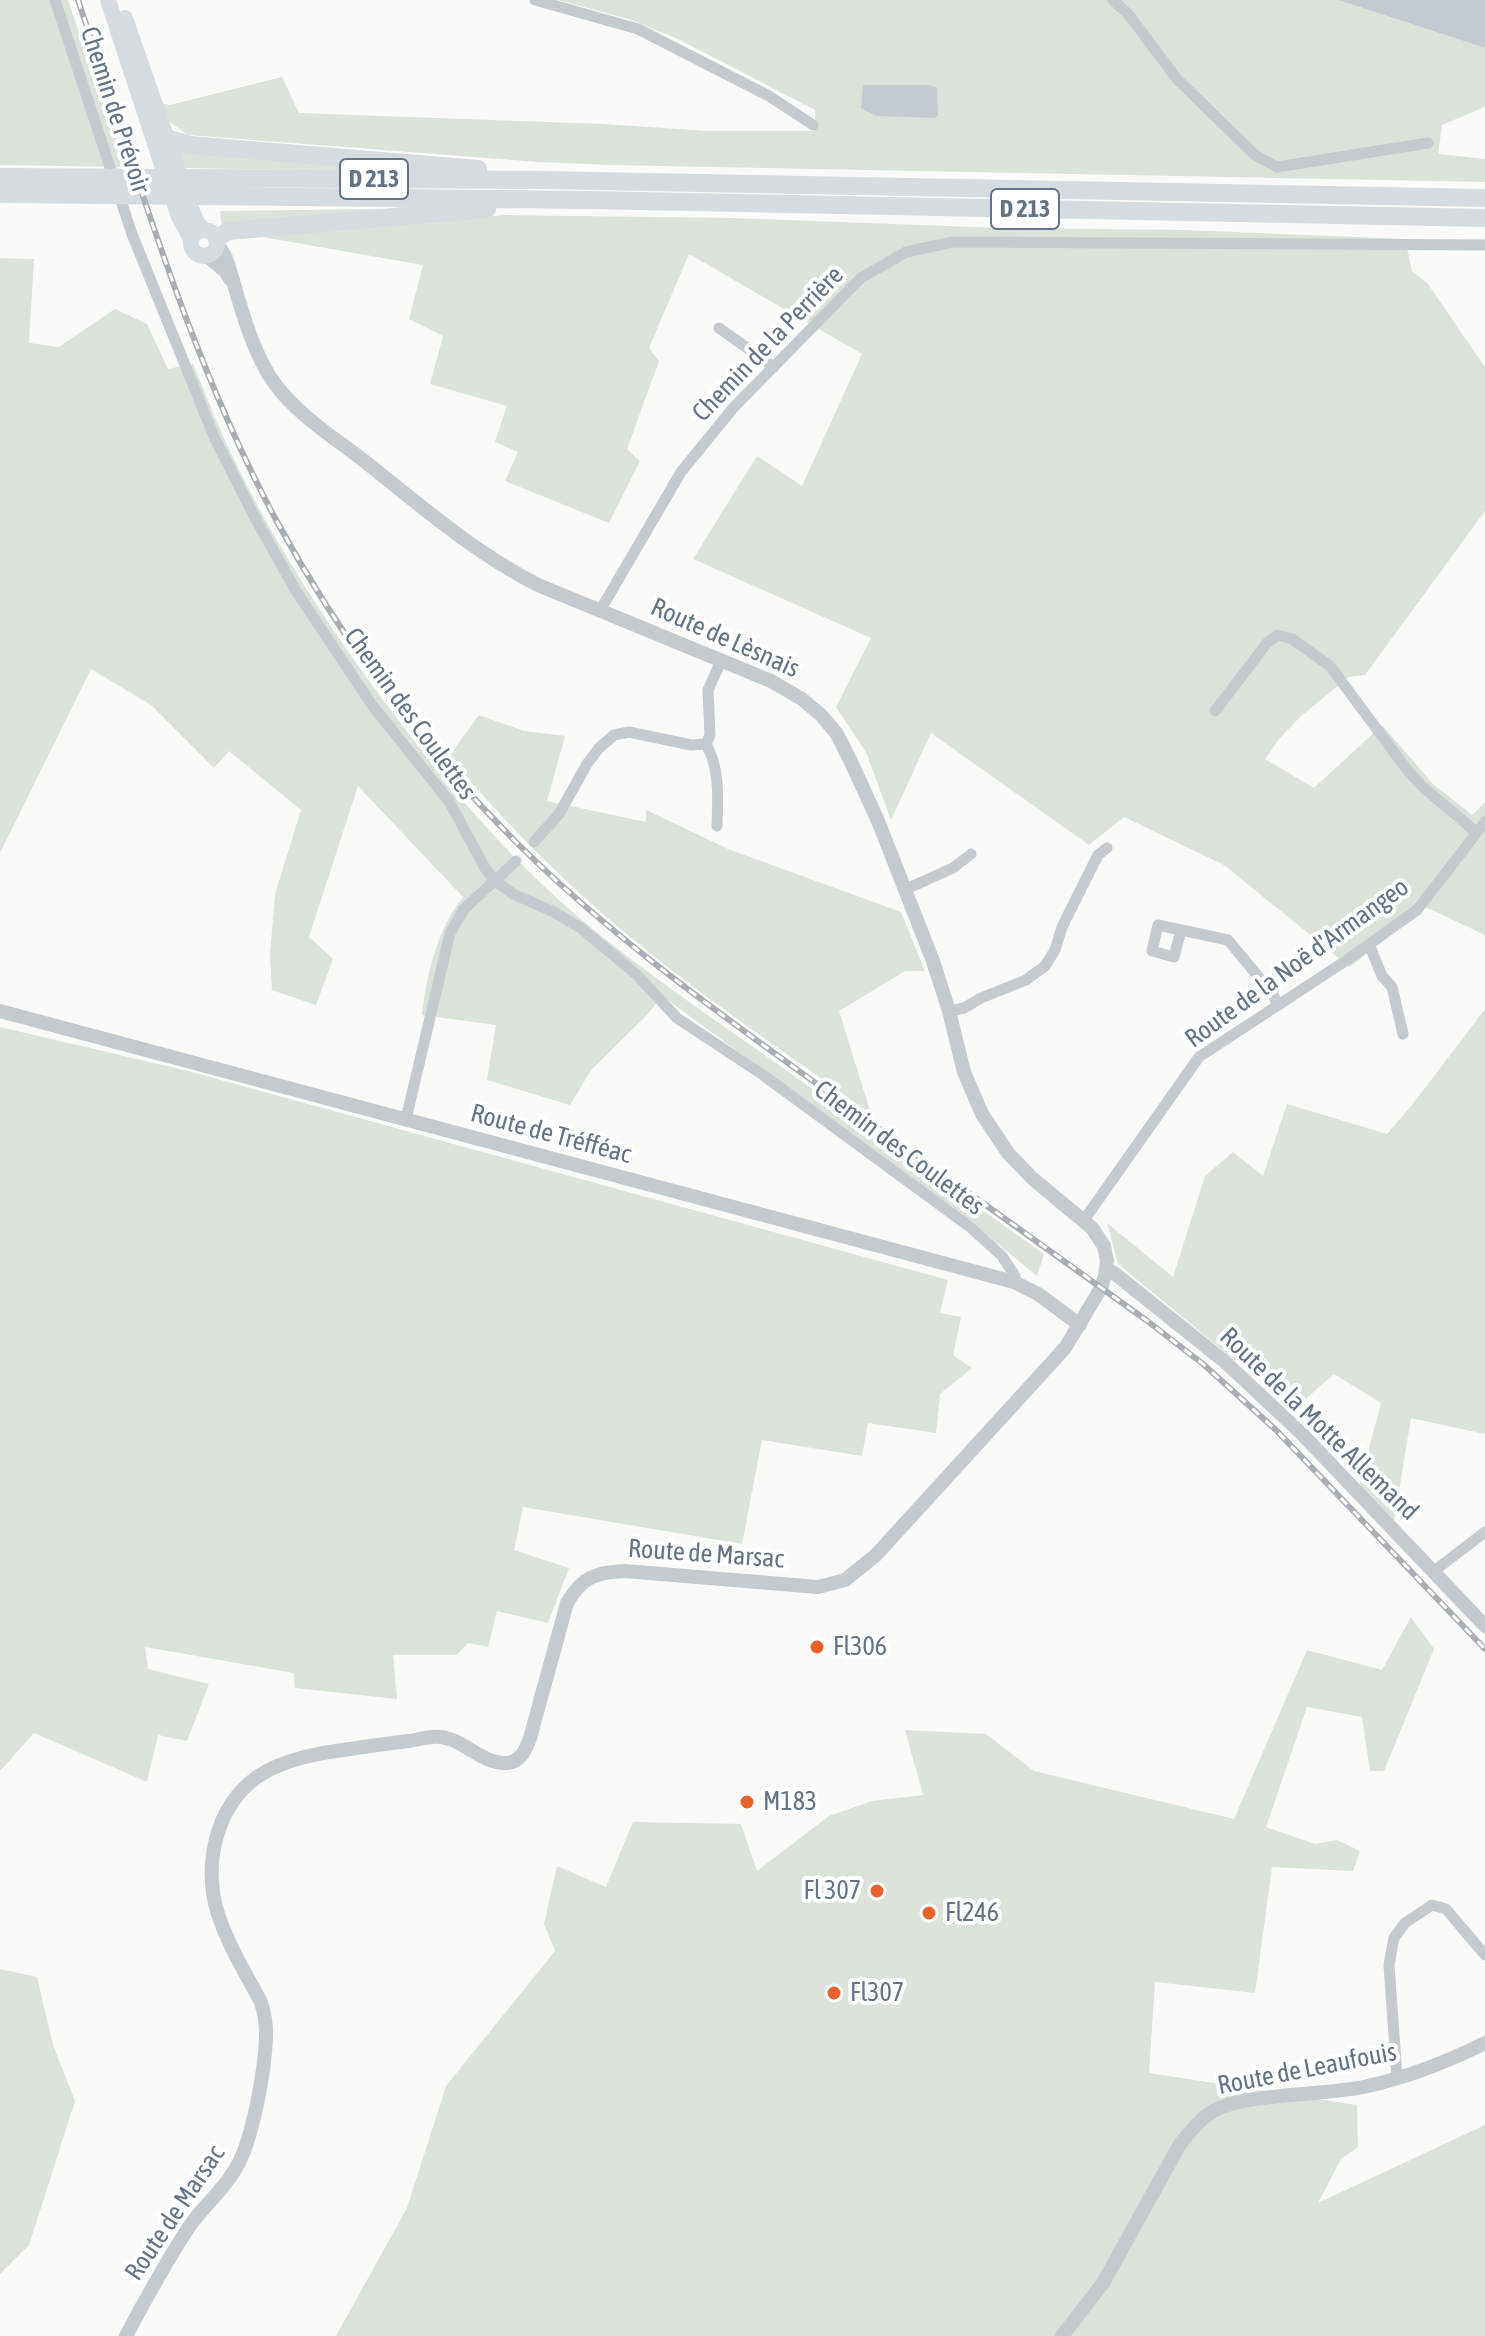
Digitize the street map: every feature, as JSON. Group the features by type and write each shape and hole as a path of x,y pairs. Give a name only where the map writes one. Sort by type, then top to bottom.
{"highway":[{"path":"167,138 190,145 522,173 543,180"},
{"name":"D 213","path":"0,177 87,186 1485,218"},
{"name":"D 213","path":"208,187 543,180 1485,198"},
{"name":"D 213","path":"0,194 87,186"},
{"path":"207,242 228,231 488,209 590,208 613,200"}],"main road":[{"path":"108,0 179,217 207,242"},
{"path":"119,0 196,221 207,242"}],"street":[{"name":"Chemin de Prévoir","path":"55,0 132,234"},
{"path":"535,0 638,29 769,96 813,125"},
{"path":"1113,0 1129,15 1177,79 1255,155 1277,167 1428,143"},
{"name":"Chemin des Coulettes","path":"132,234 215,439 280,562 372,705 449,801 479,859 495,881 513,894 581,928 636,974 677,1018 787,1092 970,1227 1002,1256 1015,1276 1014,1282"},
{"name":"Route de Lèsnais","path":"207,242 236,289 260,358 274,383 304,414 432,517 496,562 538,585 771,681 802,699 821,715 837,734 878,821 933,961 964,1072 982,1114 1008,1153 1097,1235 1104,1246 1107,1270"},
{"name":"Chemin de la Perrière","path":"601,609 681,472 715,429 861,278 906,252 953,242 1485,245"},
{"path":"719,328 774,367"},
{"path":"1215,711 1267,643 1278,635 1292,639 1330,666 1408,771 1476,832"},
{"path":"706,744 710,735 708,690 722,659"},
{"path":"534,842 559,814 587,764 614,735 629,732 691,745 706,744"},
{"path":"706,744 713,756 718,791 717,826"},
{"name":"Route de la Noë d'Armangeo","path":"1084,1220 1199,1057 1417,910 1485,822"},
{"path":"949,1011 964,1008 1026,980 1045,966 1098,855 1107,848"},
{"path":"904,890 953,868 971,854"},
{"path":"406,1119 450,933 464,909 516,861"},
{"path":"1181,930 1228,940 1272,993 1278,1005"},
{"path":"1369,944 1382,976 1392,987 1403,1034"},
{"name":"Route de Tréfféac","path":"0,1011 1014,1282 1038,1294 1080,1325"},
{"path":"1080,1325 1101,1288 1107,1270"},
{"name":"Route de la Motte Allemand","path":"1107,1270 1232,1368 1302,1434 1485,1626"},
{"name":"Route de Marsac","path":"126,2336 188,2228 238,2166 253,2121 265,2049 265,2015 218,1914 212,1865 221,1820 249,1784 281,1765 301,1758 434,1737 455,1741 493,1760 506,1763 516,1760 525,1751 530,1738 567,1603 575,1590 596,1574 625,1571 818,1587 845,1580 876,1555 1050,1365 1080,1325"},
{"path":"1434,1571 1485,1532"},
{"path":"1397,2077 1389,1965 1394,1938 1405,1923 1432,1905 1440,1906 1485,1955"},
{"name":"Route de Leaufouis","path":"1062,2336 1103,2283 1180,2144 1212,2111 1249,2100 1371,2086 1457,2057 1485,2043"}],"shaded area":[{"path":"0,0 68,0 125,167 0,165"},
{"path":"558,0 1338,0 1485,48 1485,107 1442,125 1438,154 1485,159 1485,182 539,162 188,135 168,121 160,103 170,105 282,77 299,113 709,131 815,131 815,110 680,40 632,20"},
{"path":"1338,0 1485,0 1485,48"},
{"path":"863,85 930,85 937,88 938,115 935,118 877,116 861,108"},
{"path":"181,149 416,172 180,168 177,157"},
{"path":"378,209 440,220 505,215 732,218 1405,239 1412,271 1428,284 1485,367 1485,511 1365,675 1349,677 1301,716 1265,759 1314,788 1382,725 1433,784 1472,815 1485,802 1485,935 1426,907 1350,967 1224,865 1124,817 1089,845 931,733 891,820 866,752 836,707 871,638 693,559 757,456 802,486 862,354 689,254 649,348 659,361 627,449 640,461 609,523 505,481 518,452 495,442 507,406 430,384 443,336 409,319 423,265 222,230 220,211"},
{"path":"0,258 34,259 29,343 59,347 115,309 147,324 168,369 193,364 222,434 258,507 322,613 431,763 537,880 608,942 659,980 1044,1254 1037,1276 964,1216 662,996 591,1070 570,1105 487,1080 496,1025 422,1015 427,983 440,938 463,897 358,786 309,937 333,959 316,1005 272,990 270,956 275,894 301,810 229,751 214,768 151,705 91,669 0,853"},
{"path":"479,715 524,731 565,736 547,801 646,822 646,810 728,849 901,912 925,971 905,971 839,1011 871,1114 642,947 589,902 527,842 449,756"},
{"path":"1485,1009 1485,1434 1411,1418 1394,1521 1359,1486 1381,1403 1334,1374 1294,1409 1118,1264 1107,1223 1173,1277 1205,1176 1233,1152 1263,1176 1287,1104 1387,1134"},
{"path":"0,1027 188,1071 948,1280 940,1313 961,1317 953,1355 972,1368 940,1394 936,1433 868,1423 862,1456 762,1440 742,1544 523,1507 514,1550 569,1568 548,1623 497,1611 488,1647 468,1643 456,1655 393,1655 397,1699 295,1688 294,1673 145,1647 148,1669 209,1684 187,1741 158,1735 147,1782 34,1733 0,1771"},
{"path":"1411,1617 1434,1649 1384,1771 1370,1771 1362,1717 1307,1707 1266,1827 1315,1844 1337,1840 1360,1851 1353,1871 1272,1867 1255,1993 1155,1982 1149,2073 1357,2105 1358,2147 1341,2159 1318,2203 1485,2125 1485,2336 336,2336 407,2208 446,2086 555,1951 544,1924 557,1866 606,1887 633,1822 741,1824 757,1871 829,1816 872,1801 923,1795 905,1730 986,1734 1034,1771 1234,1819 1307,1650 1382,1670"},
{"path":"0,1969 37,1977 53,2045 75,2101 29,2245 0,2274"}],"railway":[{"path":"78,0 166,263 244,456 275,518 326,605 384,688 447,767 516,842 624,939 778,1056 1203,1364 1276,1430 1485,1649"}],"place":[{"name":"Fl306","path":"817,1647"},
{"name":"M183","path":"747,1802"},
{"name":"Fl 307","path":"877,1891"},
{"name":"Fl246","path":"929,1913"},
{"name":"Fl307","path":"834,1993"}]}
